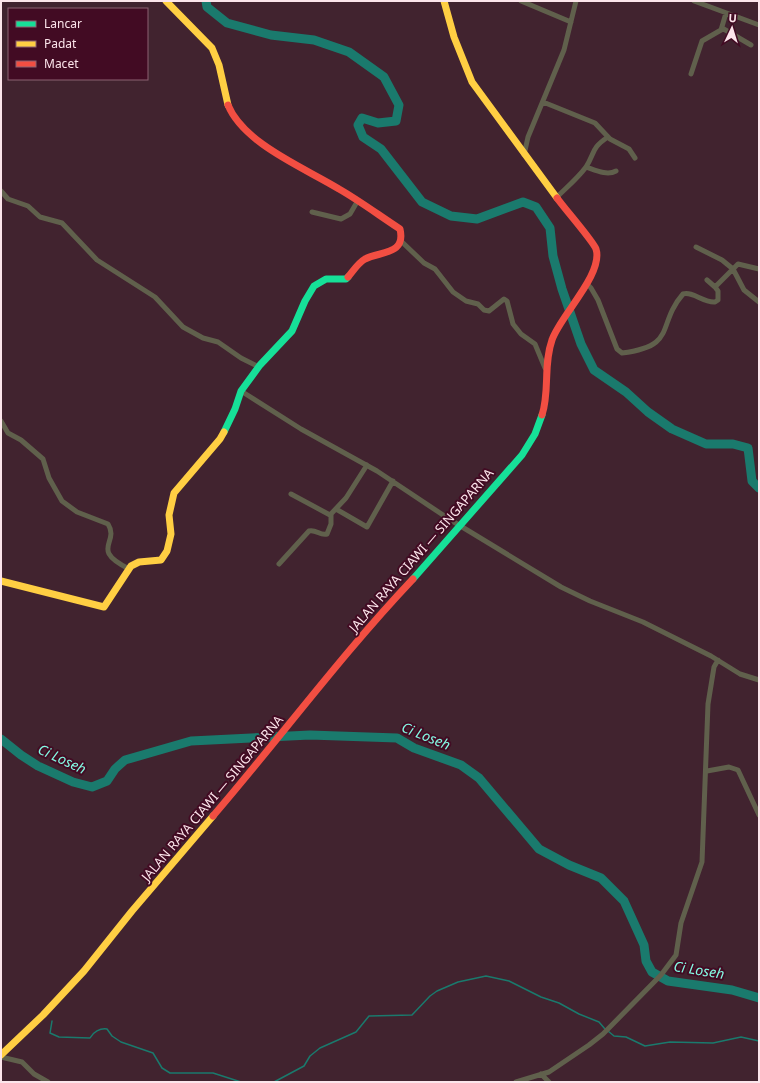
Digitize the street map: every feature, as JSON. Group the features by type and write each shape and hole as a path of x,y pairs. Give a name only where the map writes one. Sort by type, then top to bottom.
{"main road":[{"path":"1,581 104,607 110,602 129,569 136,563 161,560 167,551 171,534 169,516 174,493 220,439 235,409 241,391 259,367 292,331 305,301 314,286 326,279 346,279 366,258 393,251 401,241 402,236 400,229 342,191 264,144 236,119 224,94 217,56 207,43 166,1"},
{"name":"JALAN RAYA CIAWI — SINGAPARNA","path":"1,1056 43,1015 84,971 141,900 275,743 378,616 441,549 459,525 522,454 535,434 548,394 548,357 552,339 559,325 587,284 596,263 596,249 524,155 472,82 454,37 444,1"}],"street":[{"path":"521,1 571,22"},
{"path":"524,155 528,137 564,50 576,1"},
{"path":"694,1 759,25"},
{"path":"691,74 702,41 722,28 726,13"},
{"path":"722,28 751,44"},
{"path":"543,102 595,123 608,137 626,146 635,158"},
{"path":"557,197 586,167 592,152 608,137"},
{"path":"586,167 602,172 611,173 616,171"},
{"path":"1,191 8,199 28,206 40,217 62,223 98,260 155,297 183,327 203,338 218,342 241,358 259,367"},
{"path":"312,212 341,219 350,214 357,202"},
{"path":"401,241 424,263 435,269 453,292 466,301 478,304 481,308 489,311 499,301 504,299 507,301 513,324 521,334 535,344 544,364 548,378"},
{"path":"696,247 722,260 732,269 744,290 759,302"},
{"path":"715,287 738,264 759,269"},
{"path":"587,284 596,297 617,349 622,353 645,349 656,344 683,294 689,293 710,303 717,302 719,295 715,287 707,280"},
{"path":"241,391 301,430 367,465 459,525 561,587 590,601 643,622 718,660 740,674 759,680"},
{"path":"1,421 8,433 21,440 43,460 49,478 62,501 77,512 108,524 111,531 107,547 109,555 115,563 129,569"},
{"path":"290,494 327,515 330,514 346,498 367,465"},
{"path":"336,509 367,528 394,482"},
{"path":"279,564 309,530 314,530 322,535 327,534 331,524 330,514"},
{"path":"516,1082 541,1074 561,1065 602,1034 661,975 676,955 681,923 702,862 707,771 708,704 714,668 718,660"},
{"path":"707,771 729,767 738,770 759,815"},
{"path":"1,1056 22,1062 34,1074 48,1082"},
{"path":"541,1074 549,1082"}],"waterway":[{"path":"206,1 207,7 227,23 271,35 314,40 349,52 384,77 399,105 396,121 378,123 362,118 358,125 363,137 381,149 422,202 451,216 477,219 523,202 536,207 550,228 553,256 562,289 581,344 594,370 626,392 648,412 672,429 706,444 733,444 748,448 752,481 759,488"},
{"name":"Ci Loseh","path":"1,739 38,766 73,782 92,787 107,781 115,769 125,760 191,741 310,735 397,738 414,748 461,765 479,778 539,849 569,865 601,878 624,901 644,945 646,961 652,972 668,981 732,990 759,998"},
{"path":"274,1082 304,1066 310,1056 320,1048 356,1032 369,1016 412,1015 430,996 437,991 458,982 486,976 509,981 541,997 559,1003 579,1014 599,1022 605,1029"},
{"path":"52,1021 50,1033 59,1037 90,1038 97,1031 107,1029 112,1036 121,1042 153,1053 162,1068 170,1073 213,1073 241,1082"},
{"path":"608,1031 614,1036 626,1037 645,1046 670,1042 713,1043 741,1037 759,1041"}],"traffic: fast":[{"path":"224,432 235,409 241,391 260,365 292,331 305,301 314,286 326,279 346,279 348,277"},
{"path":"413,579 522,455 535,434 542,415"}],"traffic: slow":[{"path":"166,1 212,48 219,65 228,105"},
{"path":"444,1 454,37 472,82 557,198"},
{"path":"1,581 104,607 131,566 139,562 161,560 167,551 171,534 169,515 174,493 220,439 224,432"},
{"path":"1,1055 43,1015 84,971 132,911 213,816"}],"traffic: jam":[{"path":"228,105 236,119 247,132 261,143 277,154 347,194 400,229 401,237 396,248 365,259 348,277"},
{"path":"542,415 546,397 549,349 552,340 556,331 587,283 597,259 594,245 557,198"},
{"path":"213,816 336,666 413,579"}]}
